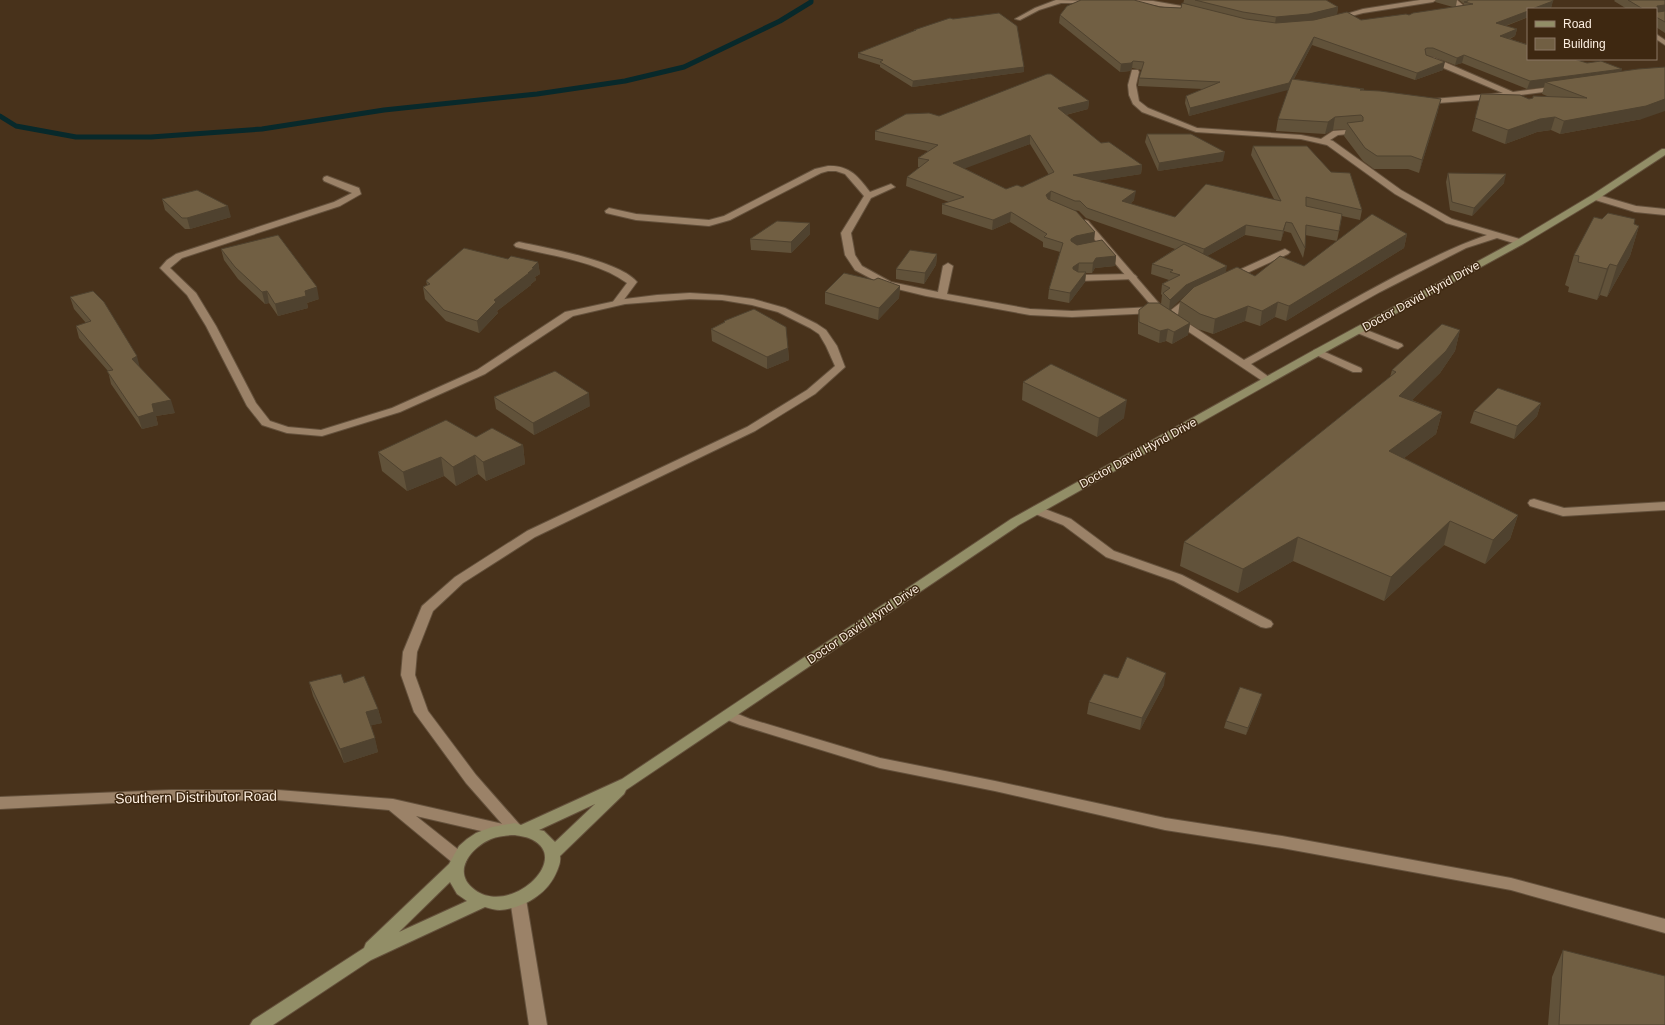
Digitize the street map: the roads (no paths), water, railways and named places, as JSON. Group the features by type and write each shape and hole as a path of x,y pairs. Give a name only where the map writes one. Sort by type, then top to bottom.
{"main road":[{"name":"Doctor David Hynd Drive","path":"552,854 627,783 1015,522 1318,352 1520,242 1595,197 1665,151"},
{"name":"Doctor David Hynd Drive","path":"514,830 627,783"},
{"path":"514,830 535,834 543,839 549,846 553,862 546,880 538,888 518,899 506,902 483,901 465,892 459,885 456,876 458,863 464,850 472,843 492,832 514,830"},
{"path":"365,955 458,863"},
{"path":"259,1025 365,955 483,901"}],"street":[{"path":"1327,20 1363,11 1433,0"},
{"path":"1454,0 1462,7"},
{"path":"1018,19 1037,9 1060,1 1098,2"},
{"path":"1118,2 1153,3 1202,12"},
{"path":"1407,13 1407,6 1410,3"},
{"path":"1428,59 1475,78 1511,97"},
{"path":"1135,72 1132,85 1136,102 1145,110 1196,130 1301,137 1330,143 1380,176 1398,192 1449,221 1520,242"},
{"path":"1456,80 1475,78 1481,73"},
{"path":"1418,103 1511,97 1528,92 1567,87"},
{"path":"1528,92 1544,100"},
{"path":"1323,141 1336,133 1356,131"},
{"path":"609,211 636,217 709,223 727,218 818,171 831,168 848,171 868,196"},
{"path":"327,179 356,190 357,194 337,204 179,256 170,262 165,268 191,293 211,326 252,404 266,423 286,430 322,433 396,410 481,372 569,314 635,300 690,297 729,297 773,306 796,315 823,332 834,349 840,367 811,392 752,429 532,534 459,580 427,610 410,652 408,675 421,712 471,779 514,830"},
{"path":"891,187 868,196 846,233 850,255 858,268 888,284 942,296 1030,312 1072,314 1160,310"},
{"path":"1595,197 1635,209 1663,211"},
{"path":"1078,218 1104,245 1160,310 1268,380"},
{"path":"1244,364 1377,290 1441,257 1463,246 1497,235"},
{"path":"519,245 621,273 632,282 617,303"},
{"path":"1090,247 1104,245"},
{"path":"1220,283 1285,252"},
{"path":"942,296 948,266"},
{"path":"1078,278 1132,277"},
{"path":"1170,316 1188,299 1201,293"},
{"path":"1359,330 1398,346"},
{"path":"1318,352 1357,370"},
{"path":"1534,503 1564,512 1665,506"},
{"path":"1037,510 1067,522 1110,554 1178,578 1266,624"},
{"path":"728,715 745,722 880,763 995,786 1165,824 1282,842 1511,884 1665,926"},
{"name":"Southern Distributor Road","path":"0,803 171,795 278,795 393,805 514,830"},
{"path":"393,805 458,863"},
{"path":"518,899 538,1025"}],"waterway":[{"path":"0,116 16,126 76,137 151,137 262,129 384,110 537,94 625,81 684,67 780,21 811,2 811,0"}]}
